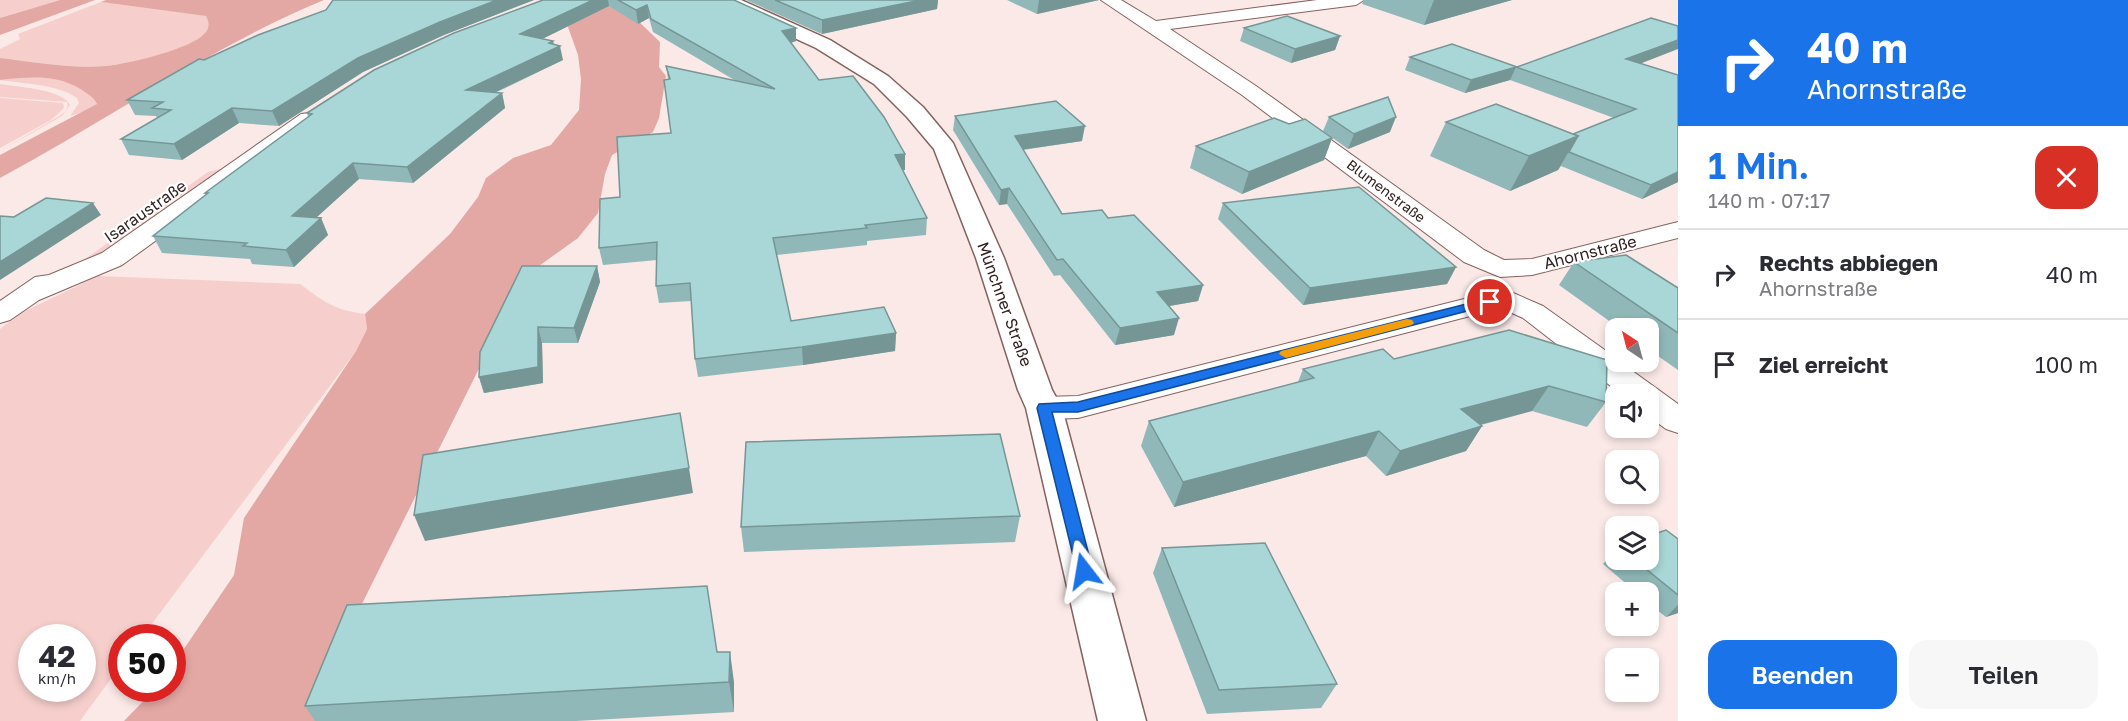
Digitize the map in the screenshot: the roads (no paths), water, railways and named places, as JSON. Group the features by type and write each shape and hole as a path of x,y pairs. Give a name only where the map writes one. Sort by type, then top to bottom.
{"main road":[{"name":"Münchner Straße","path":"727,0 823,44 881,80 915,112 945,148 984,242 1035,390 1044,408 1122,721"}],"street":[{"name":"Blumenstraße","path":"1109,0 1156,26 1270,106 1474,256 1533,312 1629,384"},
{"path":"1156,26 1356,0"},
{"name":"Isaraustraße","path":"0,314 29,294 112,259 269,145 327,107"},
{"name":"Ahornstraße","path":"1044,408 1078,407 1502,283 1532,267 1678,230"},
{"path":"1659,407 1678,421"}]}
